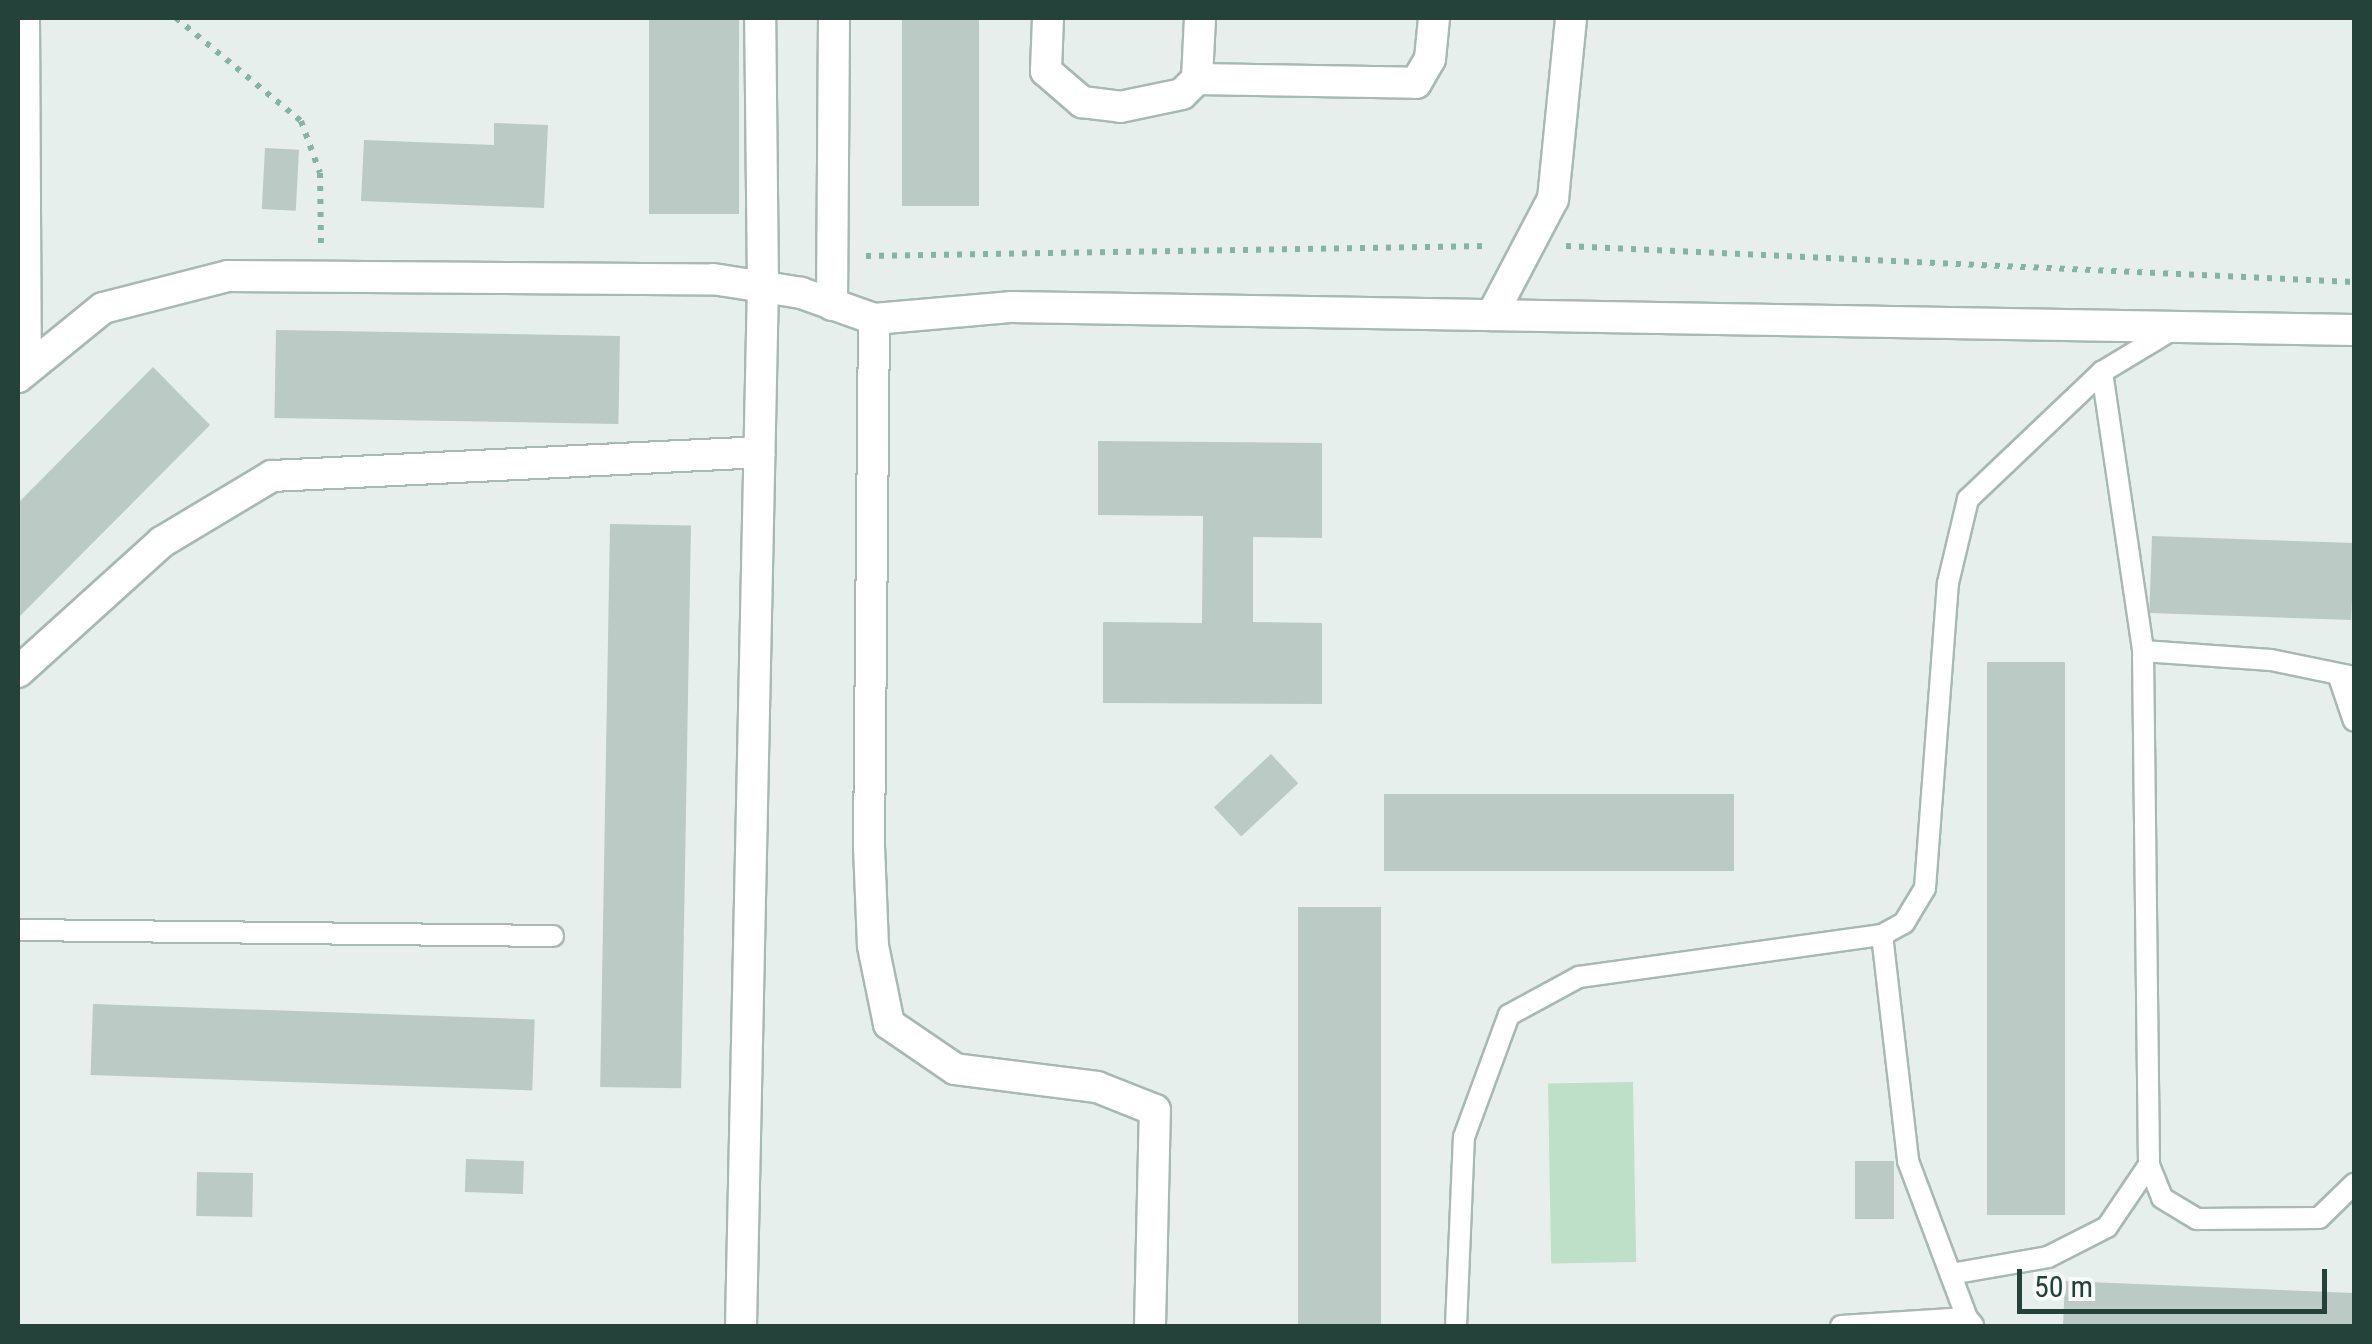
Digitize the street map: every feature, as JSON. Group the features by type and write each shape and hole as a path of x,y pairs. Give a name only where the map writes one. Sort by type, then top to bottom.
{"street":[{"path":"22,373 24,18"},
{"path":"741,1326 763,286 760,18"},
{"path":"832,304 834,18"},
{"path":"1048,18 1046,71 1082,102 1136,104 1182,94 1197,79 1200,18"},
{"path":"1197,79 1416,83 1430,59 1434,18"},
{"path":"1492,315 1553,200 1571,18"},
{"path":"22,373 103,308 228,276 714,279 763,286 874,319 1012,307 2354,330"},
{"path":"874,319 869,848 873,946 889,1024 954,1069 1097,1087 1154,1110 1150,1326"},
{"path":"18,672 162,542 272,476 759,452"}],"lane":[{"path":"1456,1326 1464,1138 1509,1015 1579,978 1882,935 1904,923 1926,888 1948,583 1968,500 2102,372 2176,327"},
{"path":"2102,372 2143,651 2149,1165 2162,1198 2197,1219 2319,1218 2354,1184"},
{"path":"2143,651 2272,660 2347,677 2354,721"},
{"path":"18,930 553,936"},
{"path":"1842,1326 1971,1322 1908,1162 1882,935"},
{"path":"1951,1274 2048,1257 2107,1227 2149,1165"}],"path":[{"path":"176,18 301,121 320,173 322,276"},
{"path":"835,256 1532,245 2354,282"}],"green space":[{"path":"1633,1082 1636,1262 1551,1263 1548,1083"}],"building":[{"path":"649,18 739,18 739,214 649,214"},
{"path":"902,18 979,18 979,206 902,206"},
{"path":"494,123 548,125 544,208 361,201 364,140 494,145"},
{"path":"265,148 299,150 296,211 262,209"},
{"path":"276,330 620,336 618,424 274,418"},
{"path":"153,367 210,425 18,618 18,503"},
{"path":"1098,441 1322,443 1322,538 1253,537 1253,622 1322,623 1322,704 1103,703 1103,622 1202,623 1203,516 1098,515"},
{"path":"610,524 691,525 681,1088 600,1087"},
{"path":"2152,536 2354,543 2351,620 2149,613"},
{"path":"1987,662 2065,662 2065,1215 1987,1215"},
{"path":"1271,754 1298,783 1241,836 1214,807"},
{"path":"1384,794 1734,794 1734,871 1384,871"},
{"path":"1298,907 1381,907 1381,1326 1298,1326"},
{"path":"93,1004 535,1019 532,1090 91,1075"},
{"path":"466,1159 524,1161 523,1194 465,1192"},
{"path":"1855,1161 1894,1161 1894,1219 1855,1219"},
{"path":"197,1172 253,1173 252,1217 196,1216"},
{"path":"2065,1281 2354,1293 2354,1326 2063,1326"}]}
